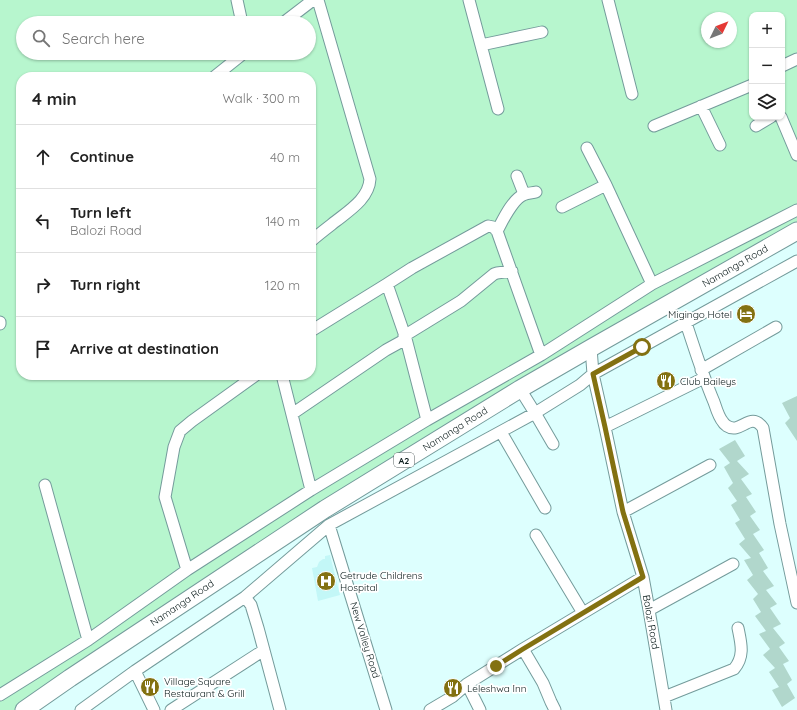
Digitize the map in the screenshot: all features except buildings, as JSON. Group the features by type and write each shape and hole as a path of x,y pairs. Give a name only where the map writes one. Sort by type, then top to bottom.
{"highway":[{"name":"Namanga Road","path":"24,710 325,508 520,389 797,231"}],"street":[{"path":"237,0 240,16"},
{"path":"292,16 313,0"},
{"path":"316,237 352,208 363,197 369,186 370,179 318,0"},
{"path":"469,0 498,109"},
{"path":"608,0 632,94"},
{"path":"481,45 542,32"},
{"path":"785,65 797,59"},
{"path":"220,72 235,60"},
{"path":"654,126 749,86"},
{"path":"702,106 720,145"},
{"path":"756,126 766,120"},
{"path":"782,120 797,155"},
{"path":"587,148 652,284"},
{"path":"517,176 524,194"},
{"path":"562,206 606,186"},
{"path":"497,231 516,200 524,194 536,192"},
{"path":"0,695 88,640 187,570 311,490 427,420 541,355 652,284 797,210"},
{"path":"316,328 412,268 488,226 493,227 497,231 541,355"},
{"path":"81,710 135,671 245,597 329,525 501,432 580,385 593,374 797,261"},
{"path":"292,414 461,301 494,274 512,271"},
{"path":"386,284 405,338 427,420"},
{"path":"686,323 703,374 722,422 731,428 736,428 751,421 755,421 763,428 780,524 797,603"},
{"path":"605,427 703,374 776,327"},
{"name":"Balozi Road","path":"591,348 593,374 623,512 643,577 666,710"},
{"path":"187,570 165,498 174,447 180,431 249,380"},
{"path":"283,380 311,490"},
{"path":"520,389 553,444"},
{"path":"501,432 545,508"},
{"path":"623,512 710,465"},
{"path":"45,485 88,640"},
{"name":"New Valley Road","path":"329,525 386,710"},
{"path":"536,535 583,613"},
{"path":"649,610 733,564"},
{"path":"430,710 452,697 467,684 523,649 643,577"},
{"path":"245,597 251,605 280,710"},
{"path":"664,697 734,669 739,662 742,646 738,628"},
{"path":"523,649 543,683 555,710"},
{"path":"171,710 264,650"},
{"path":"135,671 154,710"},
{"path":"467,684 480,710"}],"shaded area":[{"name":"Getrude Childrens Hospital","path":"330,555 340,595 318,601 312,568 317,567 319,562 325,559 325,556"}],"green space":[{"path":"0,0 797,0 797,229 591,348 24,710 0,710"}],"place":[{"name":"Migingo Hotel","path":"746,314"},
{"name":"Club Baileys","path":"666,381"},
{"name":"Getrude Childrens Hospital","path":"326,581"},
{"name":"Village Square Restaurant & Grill","path":"150,687"},
{"name":"Leleshwa Inn","path":"453,688"}],"route":[{"path":"496,666 643,577 623,512 593,374 642,347"}]}
